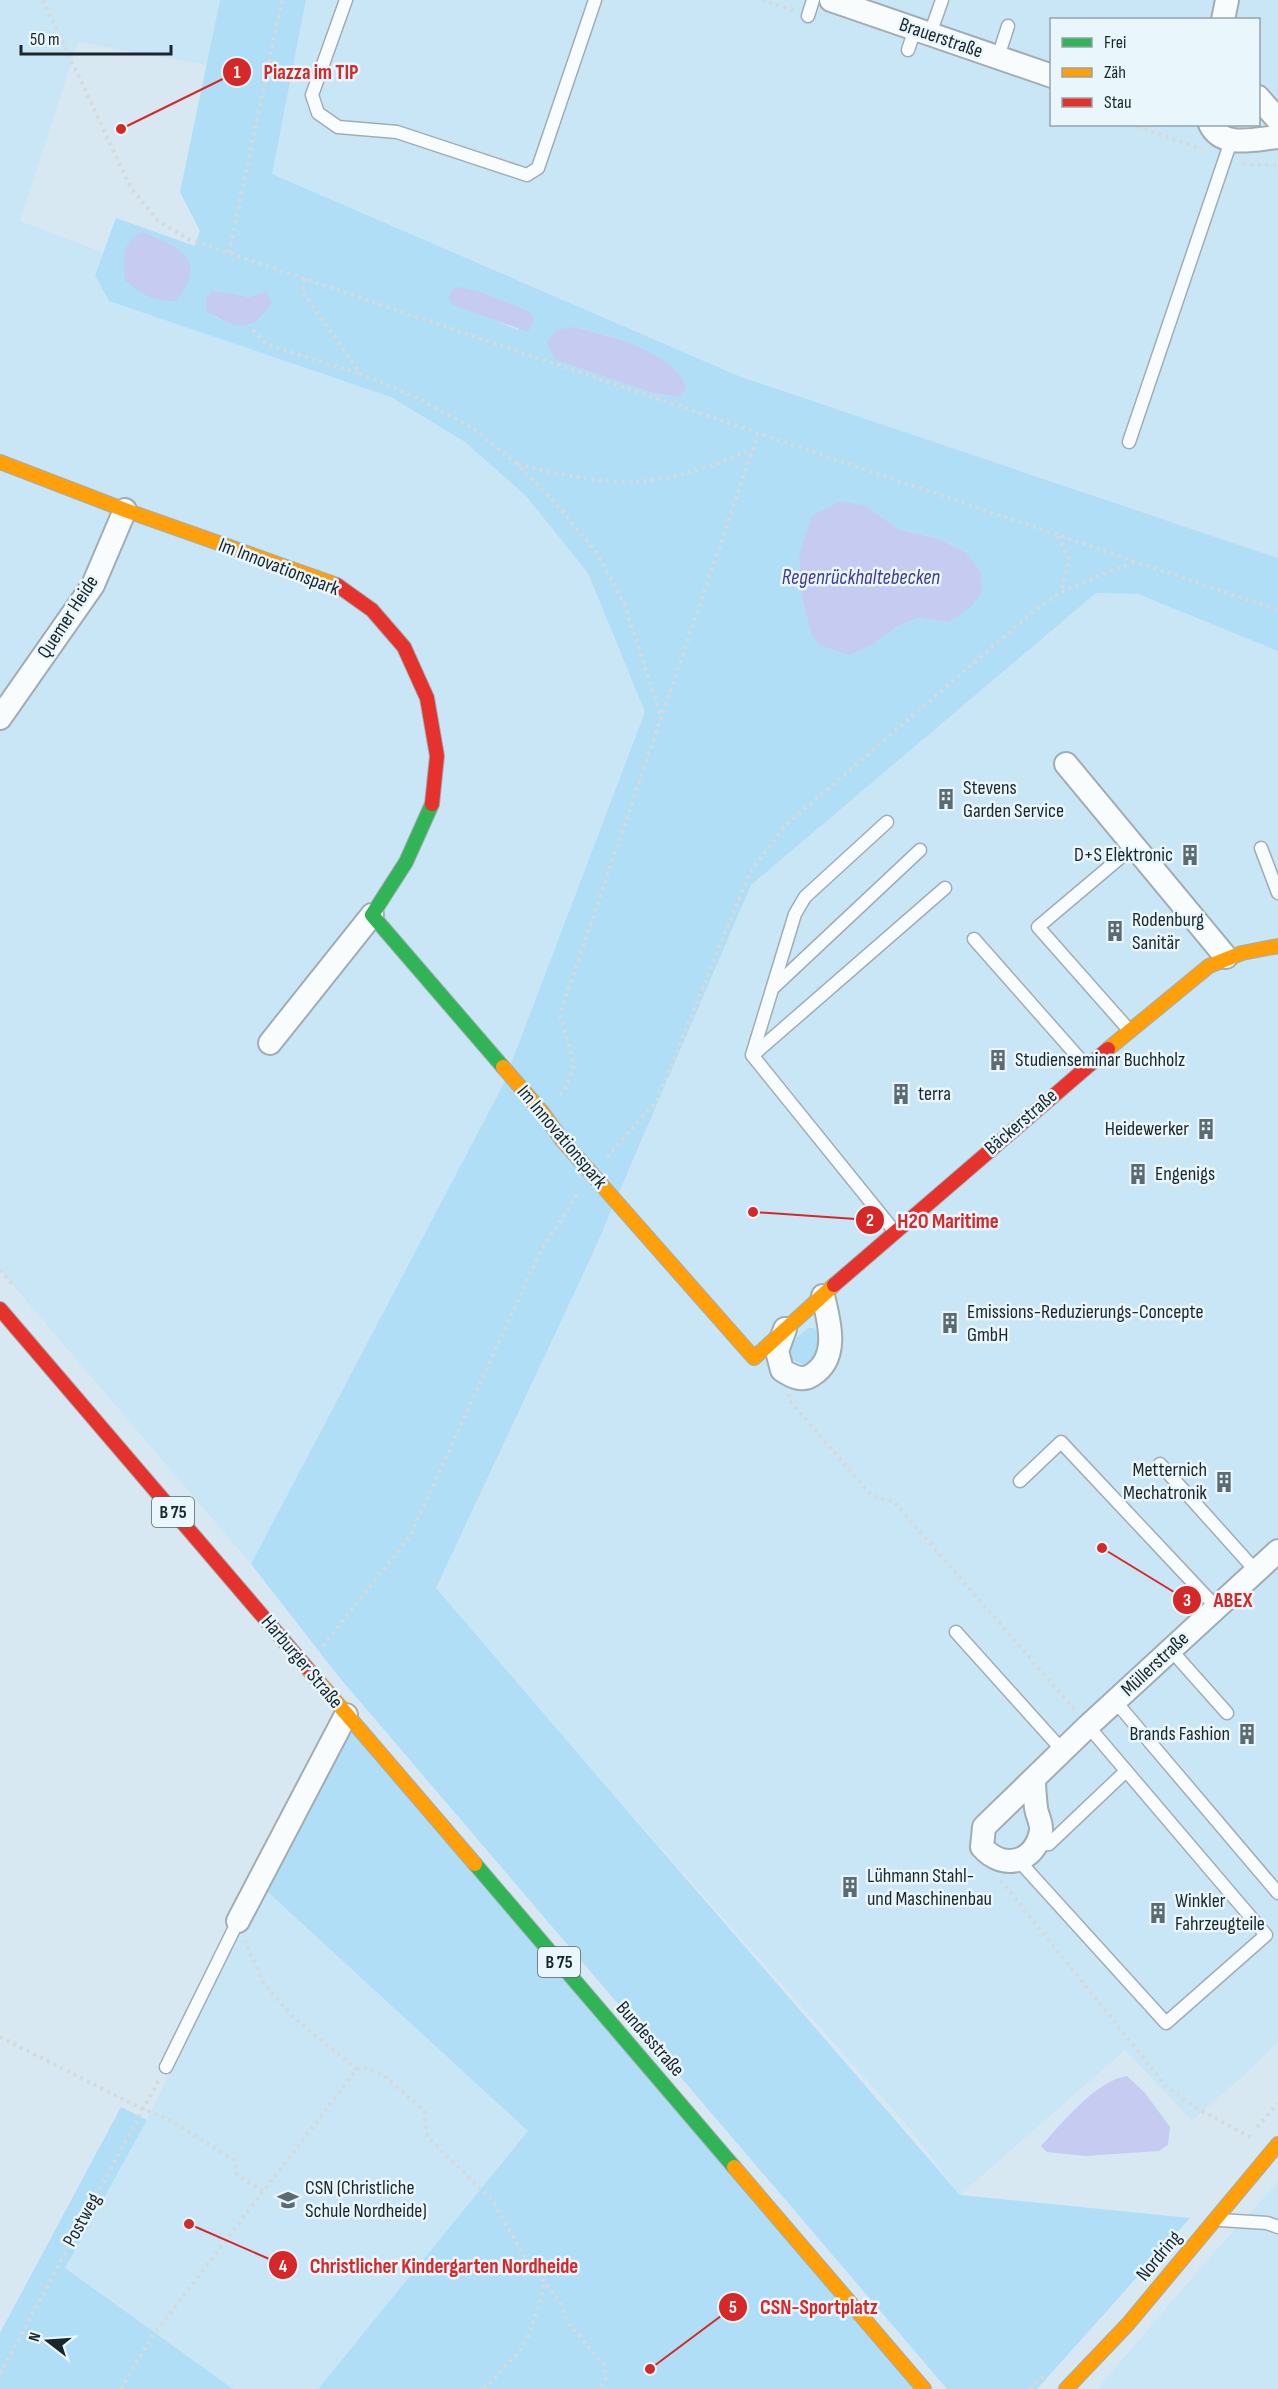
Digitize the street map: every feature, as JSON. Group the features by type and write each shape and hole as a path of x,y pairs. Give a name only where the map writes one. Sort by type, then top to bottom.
{"street":[{"name":"Brauerstraße","path":"831,0 865,6 918,38 998,57 1050,75"},
{"path":"1223,18 1227,0"},
{"path":"1260,99 1278,120"},
{"path":"1211,126 1216,134 1231,141 1278,137"},
{"name":"Im Innovationspark","path":"0,462 125,510 333,583 372,610 404,647 427,698 437,756 432,805 406,862 372,915 270,1043"},
{"name":"Quemer Heide","path":"0,718 93,585 125,510"},
{"path":"1066,765 1226,957"},
{"name":"Im Innovationspark","path":"372,915 542,1112 562,1140 754,1358"},
{"name":"Bäckerstraße","path":"754,1358 786,1327 1086,1066 1209,966 1226,957 1246,951 1278,946"},
{"path":"786,1327 777,1351 782,1370 798,1378 808,1377 818,1371 826,1360 830,1347 823,1296"},
{"name":"Harburger Straße","path":"0,1309 346,1715 238,1921"},
{"name":"Müllerstraße","path":"1019,1861 1005,1862 991,1856 982,1847 984,1827 1114,1701 1278,1551"},
{"name":"Bundesstraße","path":"346,1715 924,2389"},
{"path":"1019,1861 1036,1845 1041,1828 1036,1811 1034,1780"},
{"name":"Nordring","path":"1066,2389 1128,2324 1276,2146"}],"lane":[{"path":"346,0 312,95 318,113 338,128 397,132 527,175 538,168 595,0"},
{"path":"808,16 813,0"},
{"path":"918,38 942,0"},
{"path":"998,57 1008,26"},
{"path":"1129,442 1231,141"},
{"path":"752,1055 795,914 805,897 887,822"},
{"path":"1129,1031 1038,927 1134,846"},
{"path":"1261,848 1278,893"},
{"path":"772,988 920,850"},
{"path":"752,1055 945,888"},
{"path":"974,939 1086,1066"},
{"path":"752,1055 895,1232"},
{"path":"1020,1481 1061,1442 1216,1607"},
{"path":"1160,1464 1256,1570"},
{"path":"956,1632 1063,1751"},
{"path":"1171,1650 1227,1713"},
{"path":"1114,1701 1278,1893"},
{"path":"1019,1861 1166,2023 1266,1935 1088,1726"},
{"path":"1036,1845 1049,1844 1126,1771"},
{"name":"Harburger Straße","path":"166,2067 238,1921"},
{"path":"1215,2220 1267,2223 1278,2227"}],"path":[{"path":"43,0 130,188 157,220 188,239 1278,610"},
{"path":"229,253 282,0"},
{"path":"305,279 302,291 361,374"},
{"path":"253,330 268,345 361,374 415,397 474,429 517,464 557,505 596,552 624,603 661,718"},
{"path":"542,1112 565,1090 574,1065 560,1014 758,434"},
{"path":"517,464 566,476 610,482 653,480 704,469 753,449"},
{"path":"1058,536 1069,559 1061,592"},
{"path":"323,1646 410,1536 541,1250 592,1174 657,1100 750,872 785,826 1035,610 1061,592 1134,562"},
{"path":"789,1400 872,1496 894,1502 1088,1726"},
{"path":"993,1877 1007,1888 1166,2086 1198,2109 1276,2146"},
{"path":"238,1921 254,1965 264,1984 296,2019 357,2069"},
{"path":"0,2037 170,2120 234,2160 237,2175 263,2192"},
{"name":"Postweg","path":"0,2374 166,2067"},
{"path":"121,2389 151,2338 357,2069 363,2067 382,2074 420,2107 425,2113 426,2136 492,2200 526,2259 559,2300 569,2324 605,2366 606,2378 599,2389"},
{"path":"484,2389 520,2351 531,2330 545,2283"}],"shaded area":[{"path":"0,0 220,0 206,65 78,42 20,221 102,252 95,275 391,397 465,442 526,496 588,573 645,712 503,1085 251,1564 0,1270"},
{"path":"220,0 306,0 272,174 741,377 1278,558 1278,651 1138,594 1096,593 751,885 593,1253 436,1588 960,2195 1190,2218 1037,2389 947,2389 339,1677 251,1564 503,1085 645,712 588,573 526,496 465,442 391,397 109,301 95,275 116,218 195,246 200,231 180,192","holes":["236,295 250,297 251,325 239,325 215,317","507,304 528,311 518,330 478,313","575,327 612,337 647,352 679,397 653,393 556,360","866,506 900,530 937,538 965,552 948,622 918,618 898,626 873,644 811,633 802,599 799,555"]},
{"path":"306,0 1278,0 1278,558 741,377 272,174"},
{"path":"1096,593 1138,594 1278,651 1278,2042 1192,2121 1125,2050 960,2195 910,2129 598,1777 436,1588 593,1253 751,885"},
{"path":"808,1328 814,1328 818,1332 817,1354 813,1363 802,1364 788,1355 788,1345"},
{"path":"346,1715 924,2389 318,2389 528,2131 259,1884"},
{"name":"CSN (Christliche Schule Nordheide)","path":"259,1884 528,2131 318,2389 233,2389 65,2268 147,2120"},
{"path":"121,2107 147,2120 65,2268 233,2389 0,2389 0,2333"},
{"path":"1278,2182 1278,2389 1097,2389 1210,2257"}],"water":[{"path":"142,232 178,249 190,264 186,286 176,301 148,296 125,280 125,252 130,242"},
{"path":"458,287 478,291 528,311 534,318 528,332 453,305 449,299 451,290"},
{"path":"212,291 250,297 266,292 272,303 263,315 251,324 234,324 206,310 206,299"},
{"path":"575,327 627,342 651,353 675,370 687,387 679,397 653,393 556,360 547,343 556,330"},
{"name":"Regenrückhaltebecken","path":"840,501 866,506 900,530 937,538 965,552 980,571 982,591 971,607 948,622 918,618 898,626 873,644 849,655 820,645 811,633 802,599 799,555 812,516"},
{"path":"1127,2076 1145,2093 1170,2127 1168,2145 1159,2151 1085,2156 1047,2152 1041,2146 1092,2094 1116,2079"}],"traffic: fast":[{"path":"432,804 406,862 372,915 503,1067"},
{"path":"475,1864 734,2167"}],"traffic: slow":[{"path":"0,462 125,510 337,585"},
{"path":"1108,1049 1209,966 1242,953 1278,946"},
{"path":"503,1067 542,1112 562,1140 754,1358 834,1285"},
{"path":"307,1668 475,1864"},
{"path":"1066,2389 1128,2324 1278,2144"},
{"path":"734,2167 924,2389"}],"traffic: jam":[{"path":"337,585 372,610 404,647 427,698 437,756 432,804"},
{"path":"834,1285 1108,1049"},
{"path":"0,1309 307,1668"}],"place":[{"name":"Piazza im TIP","path":"121,129"},
{"name":"Stevens Garden Service","path":"946,799"},
{"name":"D+S Elektronic","path":"1190,855"},
{"name":"Rodenburg Sanitär","path":"1115,931"},
{"name":"Studienseminar Buchholz","path":"998,1060"},
{"name":"terra","path":"901,1094"},
{"name":"Heidewerker","path":"1206,1129"},
{"name":"Engenigs","path":"1138,1174"},
{"name":"H2O Maritime","path":"753,1212"},
{"name":"Emissions-Reduzierungs-Concepte GmbH","path":"950,1323"},
{"name":"Metternich Mechatronik","path":"1224,1482"},
{"name":"ABEX","path":"1102,1548"},
{"name":"Brands Fashion","path":"1247,1734"},
{"name":"Lühmann Stahl- und Maschinenbau","path":"850,1887"},
{"name":"Winkler Fahrzeugteile","path":"1158,1913"},
{"name":"CSN (Christliche Schule Nordheide)","path":"288,2200"},
{"name":"Christlicher Kindergarten Nordheide","path":"189,2224"},
{"name":"CSN-Sportplatz","path":"650,2369"}]}
